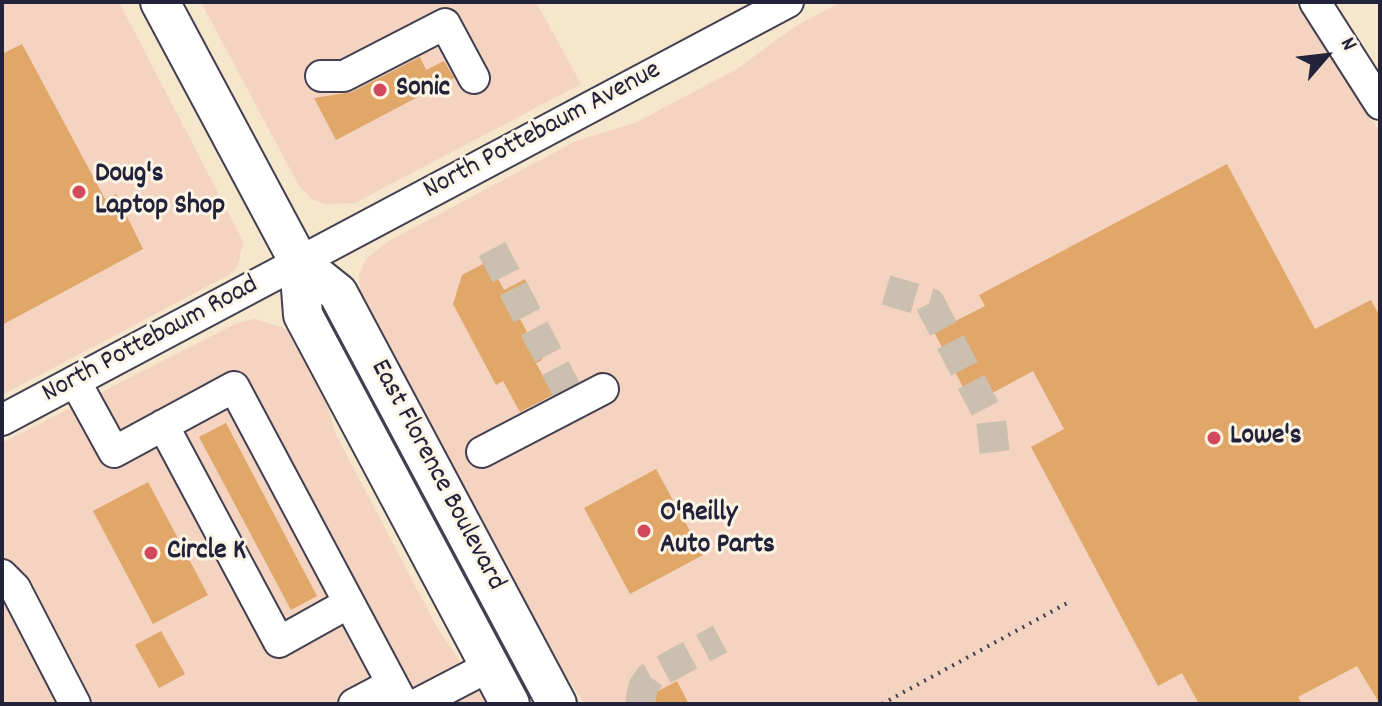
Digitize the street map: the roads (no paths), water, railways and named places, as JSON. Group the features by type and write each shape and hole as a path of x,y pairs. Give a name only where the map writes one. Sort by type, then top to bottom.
{"main road":[{"name":"East Florence Boulevard","path":"160,2 299,262 338,293 553,695"},
{"name":"East Florence Boulevard","path":"299,262 303,315 510,704"},
{"path":"394,485 435,520 526,692 553,695"}],"street":[{"name":"North Pottebaum Avenue","path":"299,262 788,2"},
{"path":"1315,2 1380,104"},
{"path":"321,76 344,76 445,24 474,78"},
{"name":"North Pottebaum Road","path":"2,420 299,262"},
{"path":"75,381 114,452 234,387 398,694 354,704"},
{"path":"482,452 603,389"},
{"path":"163,425 279,642 349,603"},
{"path":"2,575 15,588 75,704"},
{"path":"417,704 490,666"}],"tunnel":[{"path":"492,249 574,404"},
{"path":"886,290 930,303 991,420 996,464"},
{"path":"640,704 643,687 650,677 720,639"}],"place":[{"name":"Sonic","path":"380,90"},
{"name":"Doug's Laptop Shop","path":"79,192"},
{"name":"Lowe's","path":"1214,438"},
{"name":"O'Reilly Auto Parts","path":"644,531"},
{"name":"Circle K","path":"151,553"}]}
